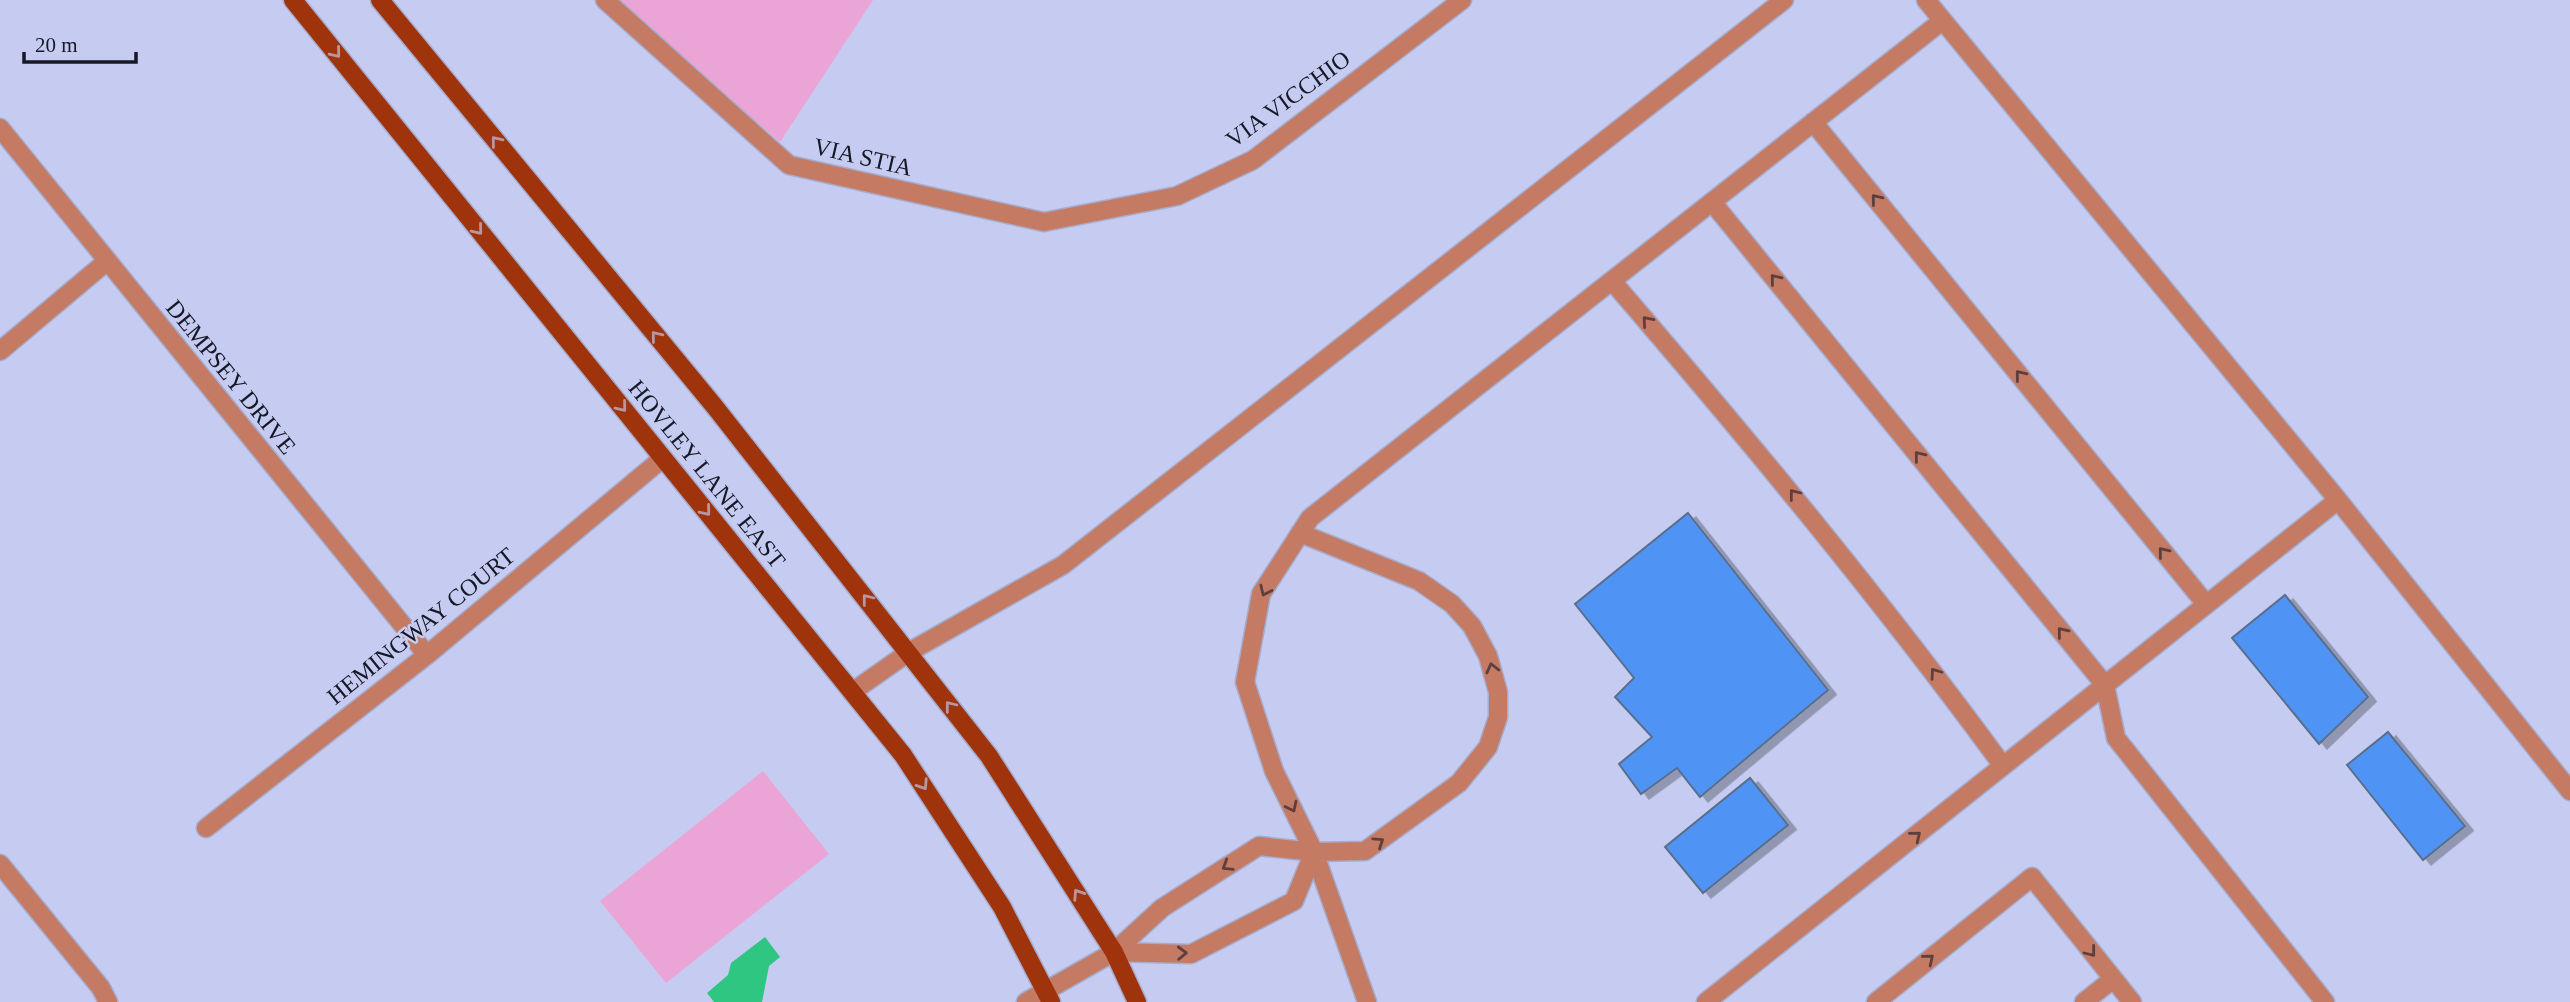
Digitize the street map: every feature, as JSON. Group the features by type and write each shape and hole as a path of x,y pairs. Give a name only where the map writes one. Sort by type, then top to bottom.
{"main road":[{"name":"HOVLEY LANE EAST","path":"293,0 852,692 919,779 1002,907 1049,996"},
{"name":"HOVLEY LANE EAST","path":"380,0 715,407 989,756 1114,952 1136,1002"}],"street":[{"name":"VIA STIA","path":"605,0 789,165 1045,222"},
{"name":"VIA VICCHIO","path":"1045,222 1177,196 1253,160 1462,0"},
{"path":"852,692 909,652 1063,565 1784,0"},
{"path":"1926,0 2338,500 2569,788"},
{"path":"1367,1002 1314,852 1274,771 1245,682 1261,594 1310,518 1393,450 1942,21"},
{"path":"1813,122 2206,604"},
{"name":"DEMPSEY DRIVE","path":"0,128 427,655"},
{"path":"1712,202 2105,685 2116,738 2326,1002"},
{"path":"0,351 106,262"},
{"path":"1612,281 1771,466 1925,660 2003,766"},
{"name":"HEMINGWAY COURT","path":"206,828 427,655 663,458"},
{"path":"1706,1002 2338,500"},
{"path":"1026,1002 1049,996 1114,952 1162,908 1259,846 1314,852 1365,851 1459,783 1489,747 1497,717 1498,692 1489,656 1472,626 1452,604 1419,581 1300,533"},
{"path":"1114,952 1191,954 1294,901 1314,852"},
{"path":"0,864 101,988 108,1002"},
{"path":"1876,1002 2032,877 2132,1002"},
{"path":"2084,1002 2113,979"}],"shaded area":[{"path":"616,0 873,0 780,142"},
{"path":"763,771 829,854 666,983 600,901"},
{"path":"765,937 780,957 769,966 762,1002 714,1002 707,993 728,975 731,963"}],"building":[{"path":"1688,513 1828,690 1700,797 1677,768 1641,794 1619,764 1652,737 1615,697 1634,678 1575,604"},
{"path":"2285,595 2368,697 2319,744 2232,638"},
{"path":"2388,732 2465,826 2423,860 2347,765"},
{"path":"1750,778 1788,825 1703,893 1665,847"}]}
